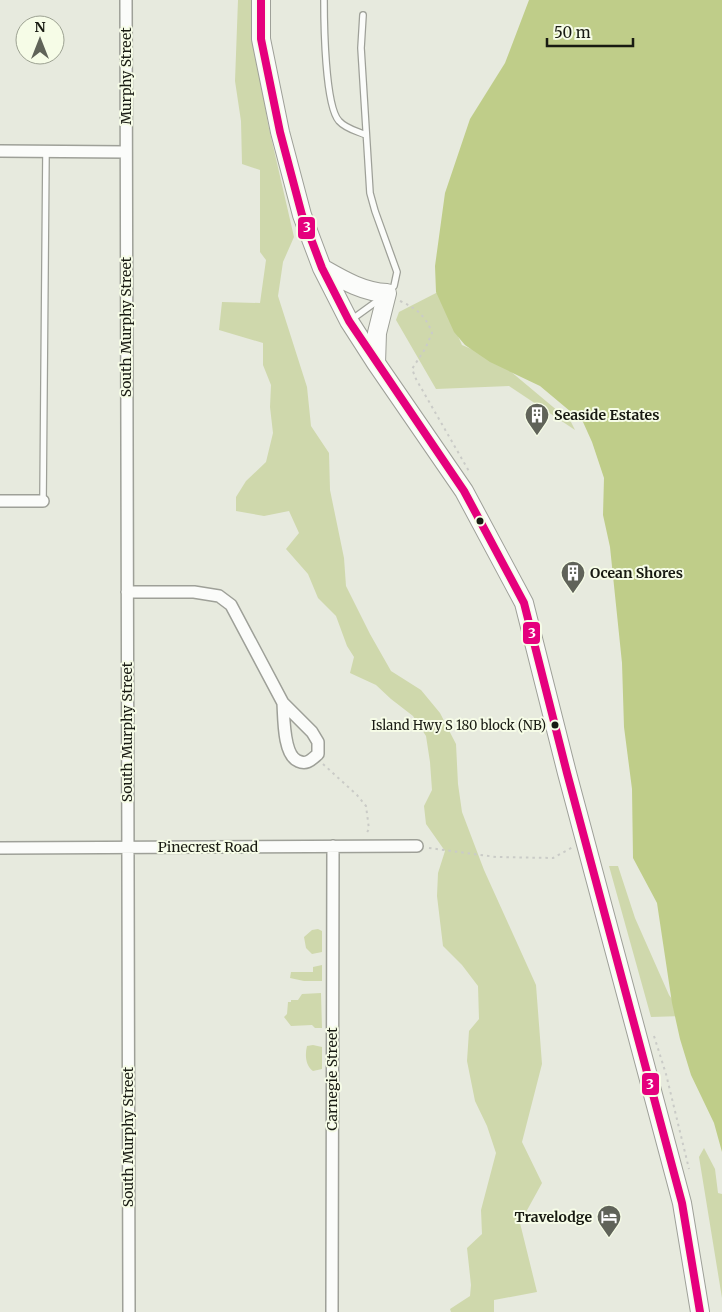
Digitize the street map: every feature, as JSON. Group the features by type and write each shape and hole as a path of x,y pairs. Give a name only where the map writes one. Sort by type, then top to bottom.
{"main road":[{"path":"261,0 262,39 280,132 302,216 322,268 349,321 464,491 524,603 569,782 682,1203 700,1312"},
{"path":"322,268 362,288 388,293 377,333 376,362"}],"street":[{"name":"Murphy Street","path":"126,0 126,152"},
{"path":"0,151 126,152"},
{"name":"South Murphy Street","path":"126,152 129,1312"},
{"path":"0,501 43,501"},
{"path":"127,592 194,592 219,596 231,605 284,703 312,732 318,742 318,754 311,761 303,763 294,760 289,752 284,703"},
{"name":"Carnegie Street","path":"332,1312 333,846"},
{"name":"Pinecrest Road","path":"0,848 416,846"}],"lane":[{"path":"324,0 326,66 331,101 338,120 349,129 366,134"},
{"path":"349,321 388,293 394,286 397,272 374,211 370,193 361,48 364,15"},
{"path":"43,501 46,152"}],"path":[{"path":"315,756 357,795 366,806 369,829 357,846"},
{"path":"416,846 496,857 553,858 578,844"}],"shaded area":[{"path":"238,0 252,0 252,27 268,124 294,237 283,262 278,296 307,387 311,426 329,453 330,490 344,558 346,586 391,671 421,690 440,713 456,744 458,784 462,812 484,870 536,985 542,1064 522,1142 542,1183 520,1223 537,1292 494,1300 494,1312 451,1312 450,1309 470,1296 471,1285 467,1248 482,1234 481,1210 496,1153 487,1126 475,1101 467,1061 469,1031 479,1019 478,986 462,965 443,946 437,896 438,873 445,851 426,824 424,806 432,790 426,736 413,716 376,685 350,673 354,657 347,646 336,616 318,598 308,574 286,549 299,533 289,511 264,516 236,511 236,497 246,481 266,462 273,433 270,407 271,385 263,365 263,343 219,330 222,302 260,303 266,260 260,252 260,170 242,164 241,121 235,81"},
{"path":"529,0 722,0 722,1152 714,1123 691,1075 680,1039 672,1003 657,903 633,858 632,789 624,727 622,663 610,547 603,515 604,478 583,422 540,386 490,362 465,345 454,332 436,292 435,266 445,193 470,119 505,63"},
{"path":"438,292 462,345 497,360 571,422 575,430 509,386 436,389 396,320 399,312"},
{"path":"609,866 618,866 635,918 669,995 683,1016 651,1017"},
{"path":"318,929 322,931 322,952 312,954 306,948 304,937 312,930"},
{"path":"322,965 322,981 304,981 290,978 291,972 313,972 313,967"},
{"path":"321,993 322,1028 315,1028 312,1025 291,1026 284,1017 287,1014 288,1002 298,1000 302,994"},
{"path":"307,1046 322,1047 322,1069 313,1071 308,1066 306,1056"},
{"path":"704,1148 715,1169 718,1193 722,1194 722,1298 699,1157"}],"transit line":[{"name":"3","path":"261,0 261,39 280,132 302,215 322,268 349,321 464,491 524,603 567,773 682,1203 700,1312"}],"place":[{"name":"Seaside Estates","path":"537,436"},
{"name":"Ocean Shores","path":"573,594"},
{"name":"Island Hwy S 180 block (NB)","path":"555,725"},
{"name":"Travelodge","path":"609,1238"}]}
